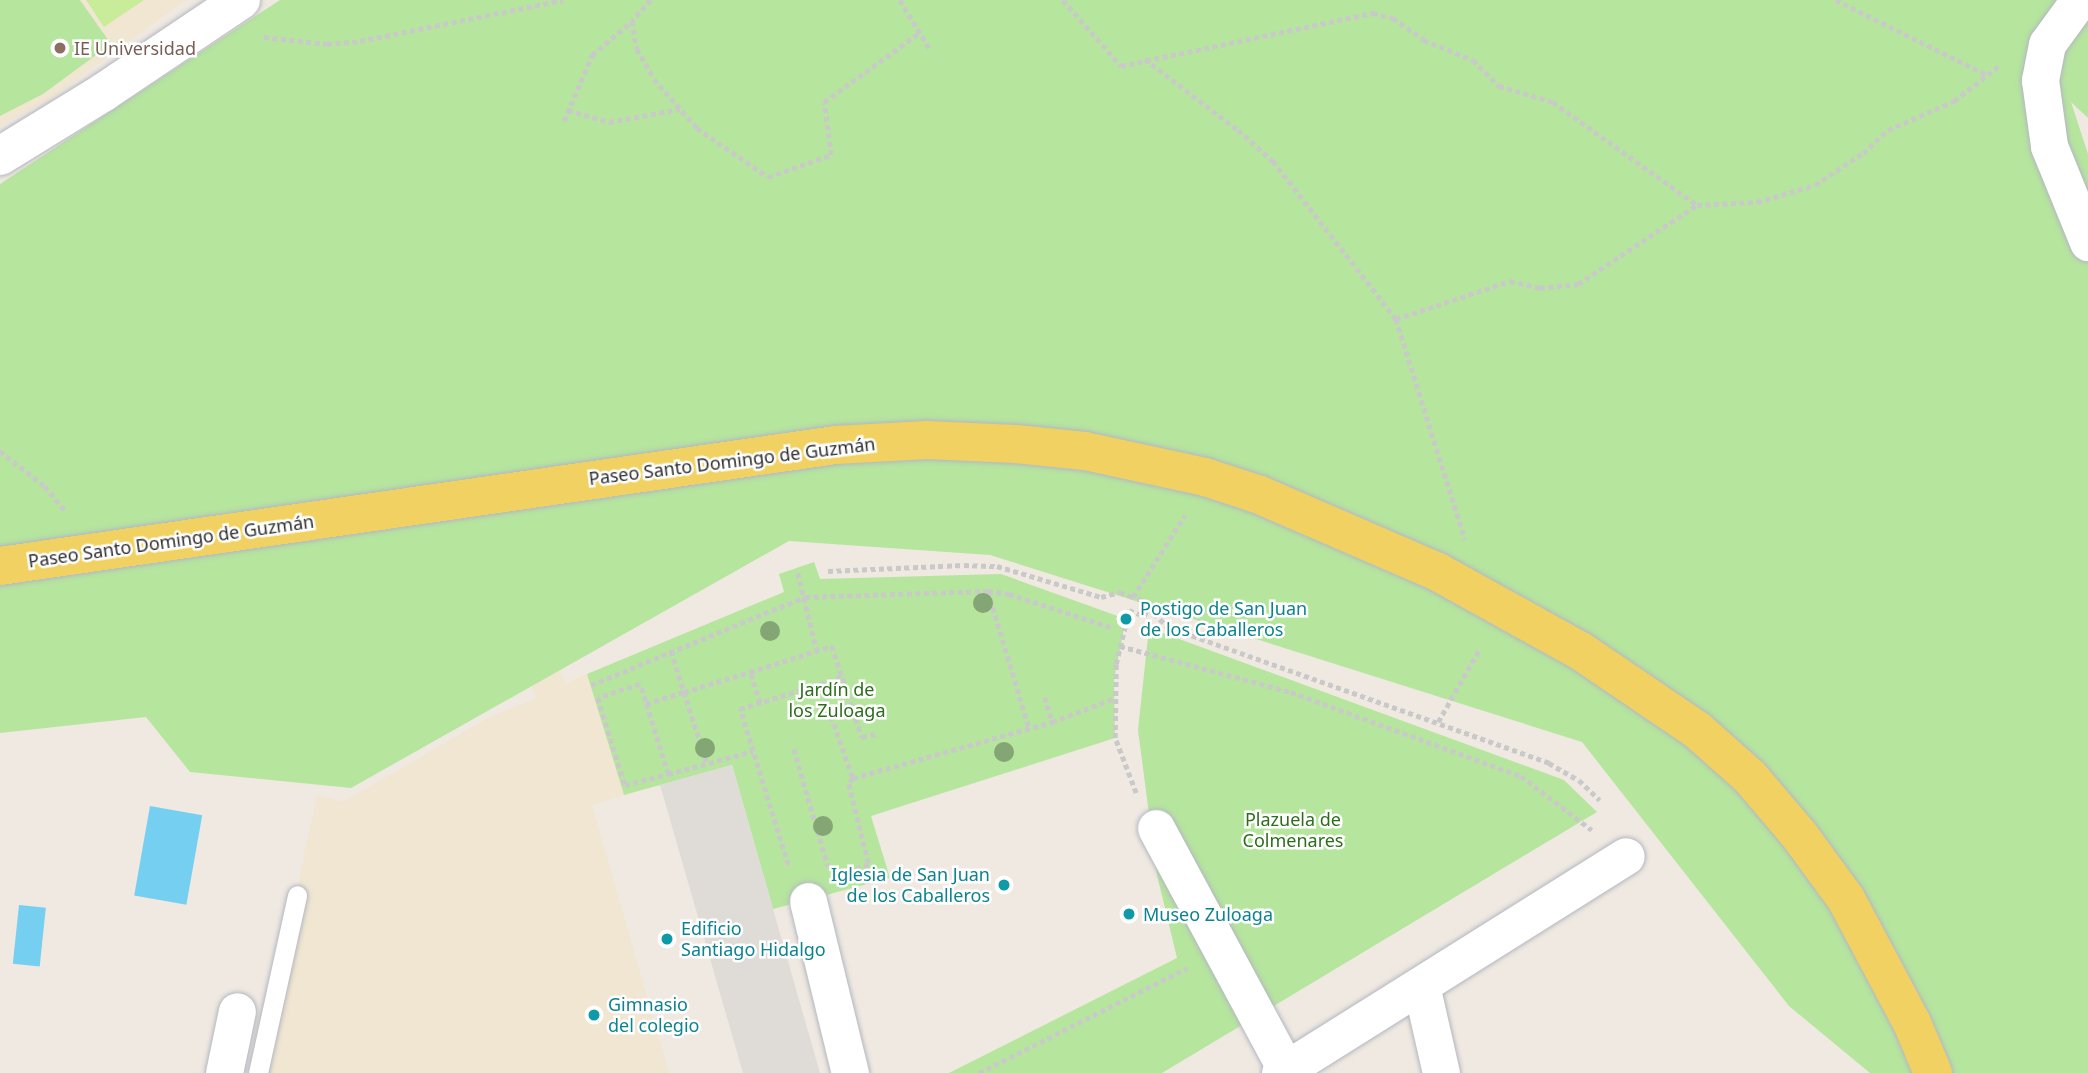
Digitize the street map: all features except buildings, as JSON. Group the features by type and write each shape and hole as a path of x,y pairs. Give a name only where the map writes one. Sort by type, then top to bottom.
{"main road":[{"name":"Paseo Santo Domingo de Guzmán","path":"0,566 836,445 927,440 1016,444 1085,451 1205,477 1261,495 1438,572 1578,650 1697,730 1750,777 1800,836 1846,899 1912,1023 1933,1073"}],"street":[{"path":"0,156 104,92 241,0"},
{"path":"2079,0 2064,15 2047,44 2040,80 2049,146 2088,242"},
{"path":"1156,828 1283,1071 1626,856"},
{"path":"808,901 850,1073"},
{"path":"1421,985 1441,1073"},
{"path":"224,1073 237,1012"}],"lane":[{"path":"258,1073 297,895"}],"path":[{"path":"254,36 327,44 359,41 563,0"},
{"path":"564,121 592,55 632,21 651,0"},
{"path":"900,0 931,51"},
{"path":"1063,0 1121,66 1144,59 1373,13 1393,18 1424,40 1474,60 1499,86 1553,102 1697,205"},
{"path":"1836,0 1987,75"},
{"path":"632,21 637,49 654,79 680,109 697,128 768,177 831,155 824,102 919,33"},
{"path":"1396,319 1510,281 1541,288 1578,284 1697,205 1757,202 1815,185 1863,153 1888,130 1954,101 2005,60 2047,44"},
{"path":"1144,59 1238,130 1273,161 1396,319 1465,539"},
{"path":"568,110 609,122 680,109"},
{"path":"0,452 45,486 70,519"},
{"path":"1133,597 1187,511"},
{"path":"828,571 997,566 1101,597 1120,592 1150,604 1144,616 1129,610 1119,646 1113,699 1115,738 1121,757 1156,828"},
{"path":"798,573 817,651"},
{"path":"988,591 1029,728"},
{"path":"591,685 806,597 988,591 1009,594 1113,628"},
{"path":"1148,607 1168,626 1565,770 1600,800"},
{"path":"646,704 832,646 862,737 876,734"},
{"path":"1119,646 1291,692 1521,776 1626,856"},
{"path":"1438,722 1479,650"},
{"path":"671,651 707,763"},
{"path":"750,671 760,703"},
{"path":"808,901 795,888 740,709 842,677"},
{"path":"668,774 640,684 598,698 625,785 668,774 753,751"},
{"path":"820,684 853,778"},
{"path":"1045,697 1052,722"},
{"path":"793,749 831,877 869,865 849,784 853,778 1052,722 1113,699"},
{"path":"979,1073 1222,950"}],"shaded area":[{"name":"IE Universidad","path":"0,0 186,0 54,96 0,126"},
{"path":"558,667 566,684 587,674 624,795 592,805 669,1073 258,1073 317,795 343,802 488,718 536,698 529,679"},
{"path":"732,765 820,1073 743,1073 660,785"}],"green space":[{"name":"IE Universidad","path":"0,0 80,0 111,44 43,94 0,116"},
{"path":"86,0 144,0 104,27"},
{"path":"280,0 2088,0 2088,118 2071,102 2088,154 2088,1073 1870,1073 1789,1006 1582,742 990,555 789,541 351,788 190,772 146,717 0,733 0,184"},
{"name":"Jardín de los Zuloaga","path":"814,562 820,579 1001,574 1126,619 1114,679 1115,738 871,816 890,878 773,909 732,765 624,795 587,674 784,592 779,574"},
{"name":"Plazuela de Colmenares","path":"1149,628 1564,780 1597,812 1162,1073 949,1073 1177,958 1157,875 1138,730"}],"water":[{"path":"150,806 202,815 186,905 134,896"},
{"path":"19,905 46,908 40,966 13,964"}],"place":[{"name":"IE Universidad","path":"60,48"},
{"name":"Postigo de San Juan de los Caballeros","path":"1126,619"},
{"name":"Iglesia de San Juan de los Caballeros","path":"1004,885"},
{"name":"Museo Zuloaga","path":"1129,914"},
{"name":"Edificio Santiago Hidalgo","path":"667,939"},
{"name":"Gimnasio del colegio","path":"594,1015"}]}
